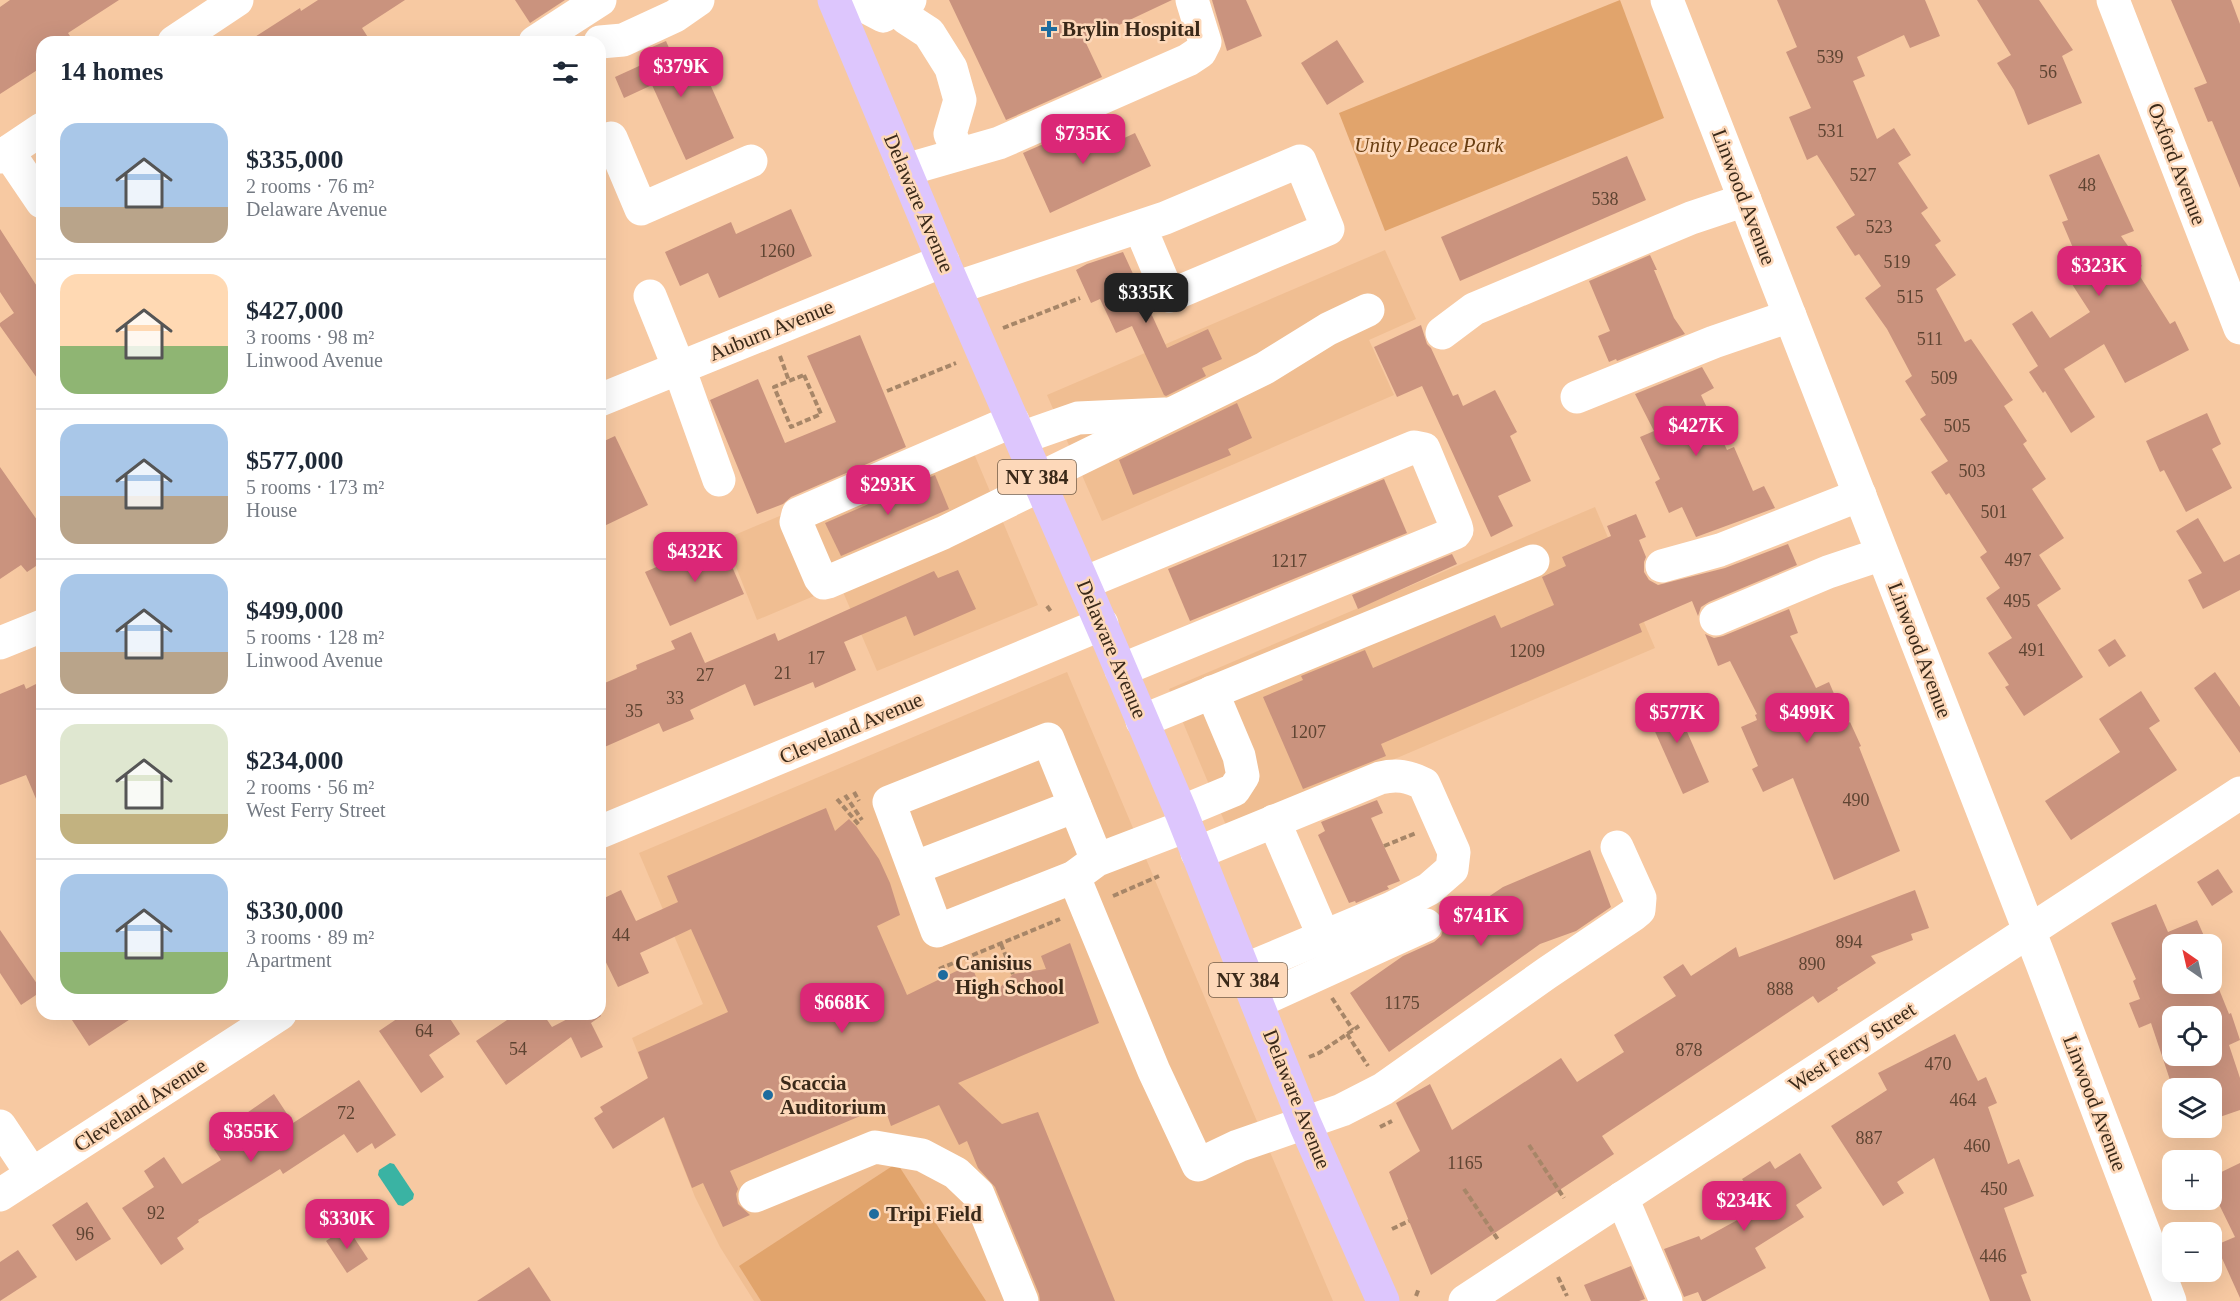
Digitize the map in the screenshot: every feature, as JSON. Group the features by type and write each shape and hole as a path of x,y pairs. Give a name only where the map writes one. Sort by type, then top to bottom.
{"main road":[{"name":"Delaware Avenue","path":"852,6 908,177 1102,624 1188,830 1305,1124 1383,1301"}],"street":[{"path":"183,36 237,0"},
{"path":"544,36 600,0"},
{"path":"606,41 623,40 675,16 698,0"},
{"path":"908,177 959,154 999,142 1188,60 1200,52 1205,42 1192,0"},
{"name":"Linwood Avenue","path":"1667,0 2030,931 2170,1301"},
{"name":"Oxford Avenue","path":"2113,0 2240,328"},
{"path":"852,6 883,16 905,4 906,18 929,33 951,68 960,100 950,134 959,154"},
{"path":"908,177 948,178 1019,152 1131,103 1125,88"},
{"path":"36,133 4,154 36,194"},
{"path":"606,140 611,138 641,209 751,161"},
{"name":"Auburn Avenue","path":"606,398 679,368 949,275 1098,239 1140,226 1300,161 1328,229 1169,296 1140,226"},
{"path":"1442,333 1474,309 1692,218 1745,200"},
{"path":"650,296 679,368 719,480"},
{"path":"1171,414 1078,417 1017,430 798,514 796,522 820,578 824,583 828,582 943,533 1171,414 1265,368 1328,329 1368,310"},
{"path":"1577,397 1714,342 1790,316"},
{"path":"1084,583 1414,447 1424,449 1456,526 1455,533 1121,670"},
{"path":"1662,566 1720,550 1860,495"},
{"path":"1716,619 1828,572 1882,554"},
{"path":"1142,721 1533,561"},
{"name":"Cleveland Avenue","path":"606,830 1102,624"},
{"path":"0,643 36,628"},
{"path":"1188,830 1234,790 1243,776 1239,756 1212,692"},
{"path":"1244,970 1392,908 1429,889 1452,869 1454,852 1424,784 1408,777 1393,775 1380,778 1274,821 1188,830 1085,868 937,931 889,802 1048,739 1075,806 1085,868 1154,1071 1198,1165 1238,1146 1342,1110 1383,1089 1639,910 1640,898 1617,847"},
{"name":"West Ferry Street","path":"1465,1301 2240,793"},
{"path":"914,868 1075,806"},
{"path":"1274,821 1324,937"},
{"path":"1257,1002 1426,925"},
{"name":"Cleveland Avenue","path":"1,1191 33,1174 271,1020"},
{"path":"0,1126 33,1174"},
{"path":"755,1196 874,1146 922,1155 956,1173 978,1194 1022,1301"},
{"path":"1622,1198 1666,1301"}],"path":[{"path":"1001,329 1080,298"},
{"path":"778,354 789,381"},
{"path":"887,391 958,362"},
{"path":"804,375 821,414 791,427 774,387 789,381 804,375"},
{"path":"1047,606 1052,614"},
{"path":"837,799 862,824 845,795"},
{"path":"1384,846 1413,834"},
{"path":"1108,898 1159,876"},
{"path":"939,969 1062,919"},
{"path":"998,933 1013,974"},
{"path":"1331,997 1353,1030"},
{"path":"1306,1059 1359,1026"},
{"path":"1347,1034 1370,1070"},
{"path":"1529,1145 1564,1198"},
{"path":"1464,1189 1499,1241"},
{"path":"1392,1229 1409,1221"},
{"path":"1558,1277 1567,1296"},
{"path":"1416,1296 1419,1288"}],"shaded area":[{"path":"1385,250 1416,319 1369,340 1394,395 1102,521 1047,395"},
{"path":"967,437 1038,605 877,671 840,585 757,620 725,539"},
{"path":"1595,507 1655,648 1228,830 1169,689"},
{"name":"Canisius High School","path":"1067,672 1333,1301 754,1301 720,1247 695,1197 632,1038 703,1004 639,853"}],"green space":[{"name":"Unity Peace Park","path":"1620,0 1664,118 1385,231 1339,113"},
{"name":"Tripi Field","path":"897,1163 986,1301 761,1301 739,1266"}],"water":[{"path":"390,1163 394,1164 414,1194 413,1199 403,1206 398,1205 378,1175 379,1170"}],"building":[{"path":"10,0 119,0 68,33 70,36 36,36 36,71 0,94 0,7"},
{"path":"318,0 405,0 362,28 367,36 256,36 300,8 301,11"},
{"path":"515,0 565,0 530,23"},
{"path":"949,0 1172,0 1085,41 1102,77 1006,120"},
{"path":"1212,0 1246,0 1262,36 1227,51"},
{"path":"1777,0 1925,0 1940,36 1910,48 1904,35 1857,57 1865,76 1853,81 1877,139 1894,128 1911,155 1898,163 1928,208 1921,213 1941,241 1935,245 1956,275 1936,289 1965,342 1971,339 2013,400 2004,406 2027,441 2023,444 2046,479 2032,489 2064,538 2039,555 2061,589 2037,605 2083,677 2024,716 2005,687 2009,685 1988,653 2012,638 1986,598 2000,588 1980,557 1987,552 1949,493 1946,495 1931,472 1948,461 1920,419 1926,415 1905,381 1912,376 1887,329 1865,298 1881,286 1859,254 1855,256 1836,227 1855,215 1817,155 1807,160 1789,117 1811,108 1786,52 1797,47"},
{"path":"1977,0 2039,0 2073,50 2062,56 2082,103 2028,125 2014,90 1997,63 2011,55"},
{"path":"2171,0 2231,0 2240,24 2240,188 2212,121 2208,122 2194,88 2207,83"},
{"path":"1337,40 1364,82 1327,105 1301,63"},
{"path":"666,41 673,57 694,48 734,138 686,160 652,85 624,98 615,77 650,61 645,50"},
{"path":"1095,121 1107,146 1135,133 1151,166 1050,213 1023,153"},
{"path":"2099,154 2134,231 2121,236 2142,266 2136,270 2170,324 2175,321 2189,350 2125,383 2104,344 2064,369 2095,417 2071,433 2045,391 2043,393 2029,372 2038,366 2012,324 2032,311 2050,338 2090,312 2068,278 2082,269 2062,222 2068,220 2049,175"},
{"path":"1627,156 1646,200 1460,281 1441,237"},
{"path":"791,209 812,256 719,298 708,273 680,286 665,252 731,222 736,234"},
{"path":"0,229 36,285 36,377 0,326 0,323 14,313 0,292"},
{"path":"1123,252 1167,348 1208,329 1222,359 1202,368 1206,376 1166,396 1132,326 1116,333 1100,299 1091,303 1076,270"},
{"path":"1650,255 1674,318 1685,334 1617,361 1616,359 1609,362 1598,336 1610,331 1589,281"},
{"path":"1421,325 1427,344 1453,396 1458,394 1463,406 1495,390 1517,432 1510,436 1531,481 1498,496 1513,526 1491,537 1422,386 1397,397 1374,347"},
{"path":"860,335 906,447 757,514 710,400 758,379 785,443 836,422 807,356"},
{"path":"1702,367 1714,388 1701,395 1727,450 1734,447 1753,491 1764,486 1775,508 1696,537 1682,507 1669,513 1655,482 1660,479 1640,437 1654,431 1635,394"},
{"path":"1237,403 1252,438 1228,449 1231,455 1133,495 1119,460"},
{"path":"2207,413 2221,444 2212,449 2232,488 2186,512 2164,470 2160,472 2146,441"},
{"path":"615,436 648,505 606,525 606,440"},
{"path":"0,467 36,518 36,566 27,572 21,565 0,579"},
{"path":"935,475 949,509 841,556 825,523"},
{"path":"1384,479 1407,533 1190,621 1168,569"},
{"path":"1636,514 1646,537 1639,540 1646,557 1644,572 1649,580 1658,585 1725,568 1788,544 1797,565 1709,602 1701,607 1698,616 1692,601 1639,624 1642,632 1381,744 1386,756 1303,789 1263,697 1303,680 1301,676 1365,650 1373,668 1495,615 1501,628 1554,605 1542,577 1566,566 1562,557 1611,536 1607,526"},
{"path":"2198,518 2224,562 2240,554 2240,590 2203,609 2188,580 2202,573 2176,531"},
{"path":"720,539 744,594 670,626 645,572"},
{"path":"1452,554 1457,564 1358,609 1352,595"},
{"path":"958,570 976,609 914,636 906,616 844,642 856,670 815,688 813,682 754,706 745,684 690,710 694,719 663,732 659,723 606,746 606,682 637,669 636,665 675,649 671,641 691,632 705,663 775,633 778,641 934,571 938,578"},
{"path":"1789,609 1798,633 1790,636 1816,688 1829,682 1847,724 1850,722 1900,851 1834,880 1793,778 1763,792 1752,769 1758,766 1741,727 1757,720 1755,715 1757,714 1730,661 1718,666 1705,634 1714,638 1723,636"},
{"path":"2115,639 2126,656 2109,667 2098,650"},
{"path":"2215,672 2240,707 2240,753 2194,688"},
{"path":"24,684 26,689 36,684 36,799 26,775 0,785 0,694"},
{"path":"2141,691 2160,721 2149,728 2177,770 2071,840 2045,801 2120,752 2099,719"},
{"path":"1671,695 1709,782 1683,794 1644,707"},
{"path":"1377,800 1383,813 1371,818 1400,881 1387,886 1389,889 1356,903 1355,901 1349,903 1318,835 1325,831 1321,822"},
{"path":"826,808 835,831 849,819 856,826 879,859 890,883 900,915 877,926 907,995 971,964 986,1002 1013,974 1046,969 1041,956 1070,943 1099,1023 958,1083 1002,1124 1038,1112 1115,1301 1040,1301 995,1187 978,1168 967,1141 959,1145 939,1105 891,1126 884,1106 730,1171 738,1189 736,1194 738,1204 750,1215 723,1227 703,1183 692,1188 664,1117 613,1149 594,1118 603,1112 600,1107 648,1078 638,1052 728,1012 691,929 640,953 649,973 618,987 606,962 606,897 621,890 636,921 678,902 667,876"},
{"path":"1590,850 1611,907 1576,931 1540,944 1389,1052 1350,993 1403,956 1434,942 1441,936 1444,927 1503,887"},
{"path":"2218,869 2233,892 2212,906 2197,882"},
{"path":"1915,890 1929,928 1911,934 1913,940 1871,956 1876,963 1837,988 1838,990 1818,1003 1813,996 1602,1136 1614,1154 1431,1275 1389,1172 1420,1151 1396,1103 1430,1084 1452,1130 1561,1058 1577,1082 1624,1052 1614,1035 1676,996 1663,977 1683,964 1691,976 1736,947 1739,957"},
{"path":"2156,904 2168,932 2197,920 2203,934 2162,934 2162,994 2221,994 2229,1014 2231,1013 2240,1040 2229,1045 2240,1078 2240,1110 2222,1116 2222,1078 2169,1078 2165,1066 2222,1066 2222,1006 2162,1006 2162,1056 2151,1023 2139,1028 2129,1003 2140,999 2133,981 2136,979 2111,923"},
{"path":"0,930 36,982 36,995 21,1005 0,973"},
{"path":"72,1020 129,1020 89,1046"},
{"path":"395,1020 451,1020 460,1034 429,1055 444,1077 421,1093 379,1031"},
{"path":"507,1020 547,1020 552,1027 565,1020 595,1020 591,1023 603,1047 581,1058 571,1037 506,1085 476,1041"},
{"path":"1955,1034 1978,1081 1986,1077 1997,1103 1988,1107 2008,1164 2019,1159 2034,1196 2004,1208 2027,1273 2021,1275 2031,1301 1990,1301 1934,1158 1897,1182 1904,1193 1883,1206 1831,1126 1887,1090 1878,1073"},
{"path":"359,1080 396,1135 375,1149 372,1143 357,1153 344,1134 283,1174 280,1169 198,1220 199,1222 177,1238 184,1249 161,1265 122,1208 154,1187 144,1171 164,1157 182,1184 221,1160 214,1149 251,1125 244,1115 274,1094 293,1123"},
{"path":"1800,1153 1822,1188 1796,1205 1804,1217 1755,1248 1766,1268 1705,1301 1702,1301 1698,1292 1684,1297 1664,1249 1699,1236 1701,1240 1761,1207 1742,1179 1770,1161 1775,1169"},
{"path":"2240,1163 2240,1298 2222,1258 2222,1242 2235,1237 2222,1210 2222,1172"},
{"path":"87,1202 111,1239 76,1261 52,1225"},
{"path":"347,1227 368,1259 347,1273 326,1241"},
{"path":"18,1250 37,1277 0,1301 0,1262"},
{"path":"1631,1266 1645,1299 1591,1301 1584,1285"},
{"path":"529,1267 551,1301 477,1301"}],"place":[{"name":"Brylin Hospital","path":"1049,29"},
{"name":"Canisius High School","path":"943,975"},
{"name":"Scaccia Auditorium","path":"768,1095"},
{"name":"Tripi Field","path":"874,1214"}]}
